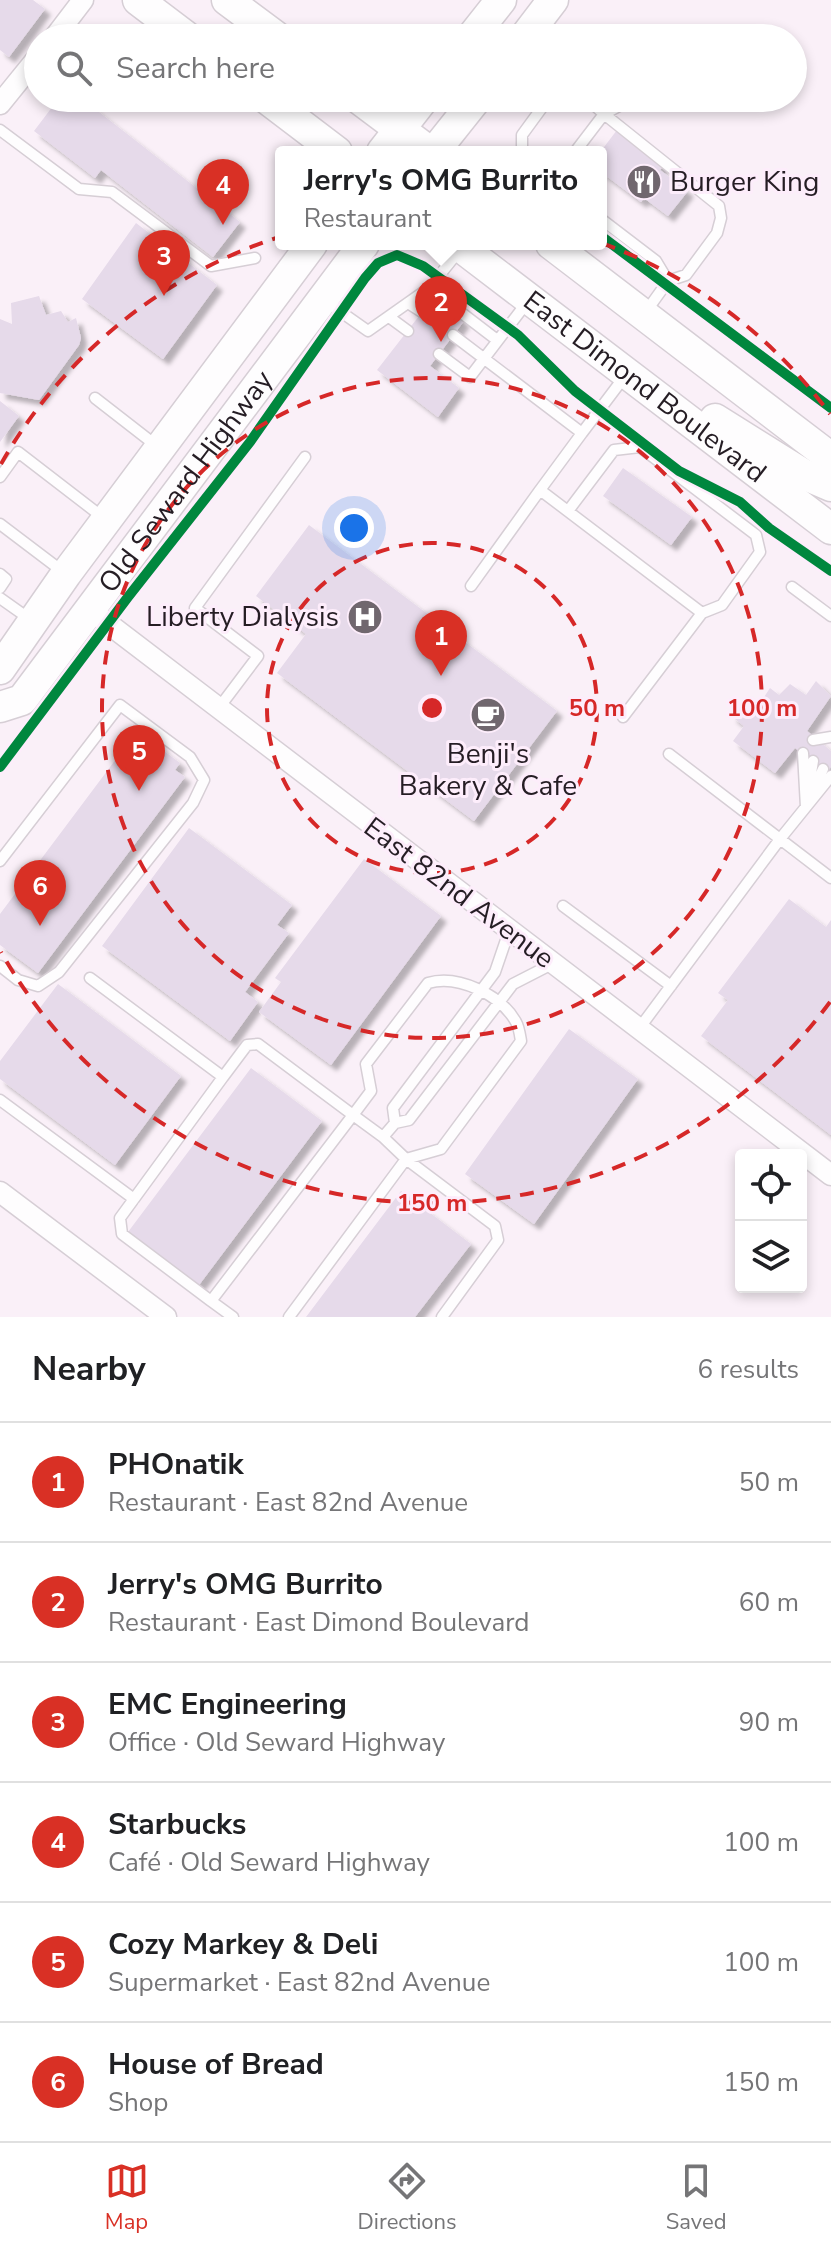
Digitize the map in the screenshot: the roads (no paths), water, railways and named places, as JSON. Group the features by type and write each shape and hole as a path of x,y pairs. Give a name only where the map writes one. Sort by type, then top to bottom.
{"main road":[{"path":"138,0 170,24"},
{"path":"227,0 259,24"},
{"path":"482,24 501,0"},
{"path":"535,24 553,0"},
{"path":"284,112 329,146"},
{"path":"369,112 391,141 413,112"},
{"path":"437,146 465,112"},
{"name":"Old Seward Highway","path":"0,669 66,574 308,250"},
{"name":"Old Seward Highway","path":"0,707 22,700 360,250"},
{"name":"East Dimond Boulevard","path":"465,250 831,529"},
{"name":"East Dimond Boulevard","path":"559,250 830,456"},
{"path":"602,355 681,397 803,474 831,486"},
{"path":"89,609 95,572 137,517 169,467 207,386"}],"street":[{"path":"65,24 83,0"},
{"path":"0,104 24,74"},
{"name":"East 82nd Avenue","path":"89,609 831,1175"},
{"path":"0,1192 166,1317"}],"lane":[{"path":"522,146 522,135 539,112"},
{"path":"602,112 719,206 721,218 717,233 686,275 668,281 644,315"},
{"path":"580,146 608,112"},
{"path":"0,130 79,189 112,192 211,266 255,258"},
{"path":"607,224 656,261 668,281"},
{"path":"323,299 368,331 429,288 457,250"},
{"path":"429,288 497,340"},
{"path":"439,354 470,377 529,299"},
{"path":"408,303 422,312"},
{"path":"389,317 408,331"},
{"path":"453,335 582,433"},
{"path":"471,586 627,374"},
{"path":"95,398 160,448"},
{"path":"568,511 614,450 640,447 756,535 760,552 722,605 702,613 623,717"},
{"path":"0,477 18,452 106,520"},
{"path":"218,709 258,656 195,608 305,457"},
{"path":"540,490 702,613"},
{"path":"0,524 66,574"},
{"path":"0,574 6,579 0,588"},
{"path":"792,587 831,616"},
{"path":"0,598 33,621"},
{"path":"0,861 120,705 190,757 204,780 193,803 59,972 38,986 18,980 0,966"},
{"path":"813,740 831,737"},
{"path":"803,753 806,807"},
{"path":"669,754 831,878"},
{"path":"806,807 813,761"},
{"path":"638,1030 806,807 827,773"},
{"path":"806,807 831,790"},
{"path":"563,906 671,986"},
{"path":"395,1123 393,1108 495,972 509,931"},
{"path":"383,1137 395,1123 409,1120 513,984 552,964"},
{"path":"90,978 223,1077"},
{"path":"211,1301 371,1091 366,1064 428,983 439,979 482,990 517,1023 521,1041 441,1149 406,1159 289,1317"},
{"path":"233,1317 122,1234 120,1218 247,1045 258,1044 495,1226 498,1240 442,1317"},
{"path":"0,1100 134,1199"}],"place":[{"name":"Burger King","path":"644,182"},
{"name":"Starbucks","path":"223,225"},
{"name":"EMC Engineering","path":"164,296"},
{"name":"Jerry's OMG Burrito","path":"441,342"},
{"name":"Liberty Dialysis","path":"365,617"},
{"name":"PHOnatik","path":"441,676"},
{"name":"Benji's Bakery & Cafe","path":"488,715"},
{"name":"Cozy Markey & Deli","path":"139,791"},
{"name":"House of Bread","path":"40,926"}]}
